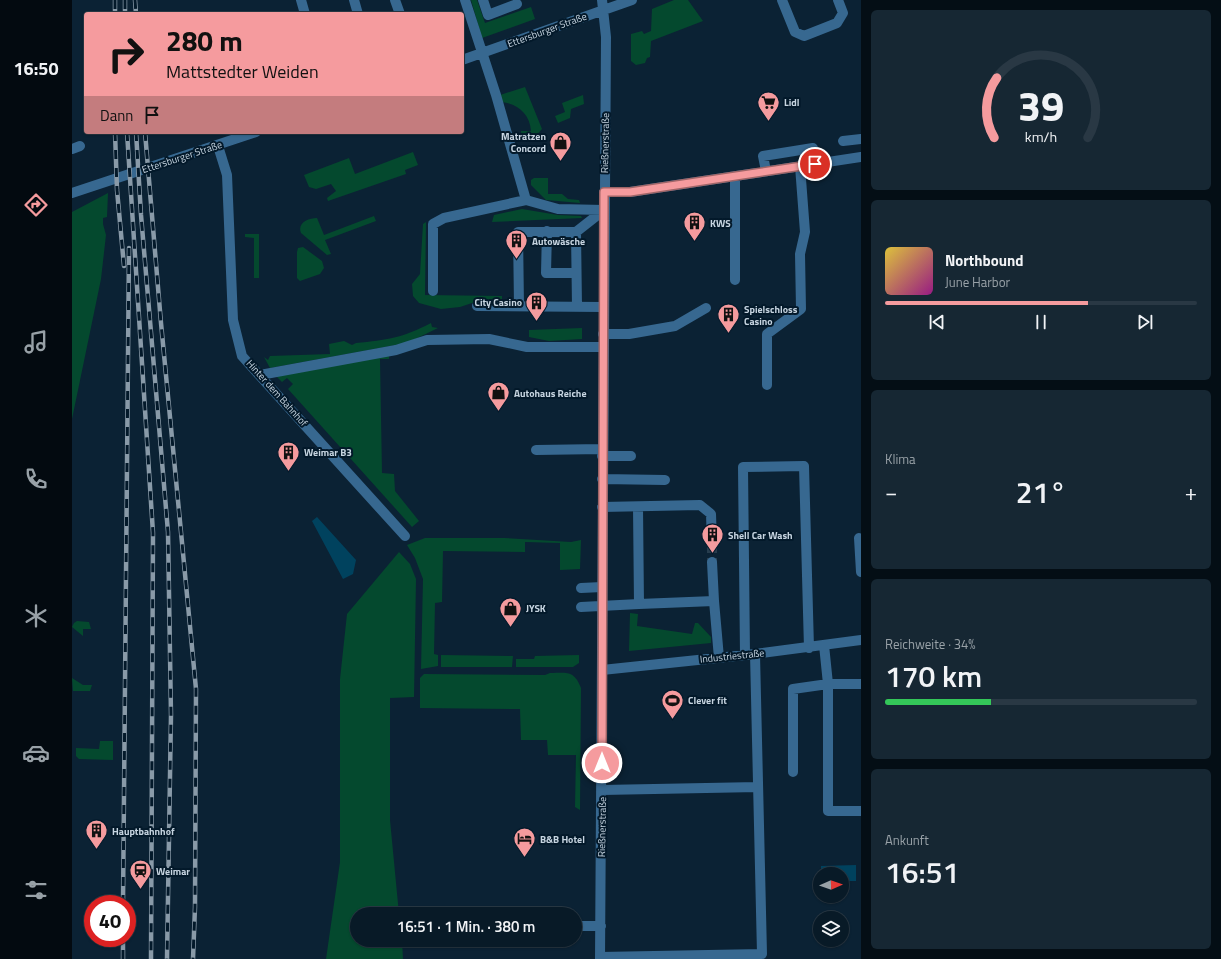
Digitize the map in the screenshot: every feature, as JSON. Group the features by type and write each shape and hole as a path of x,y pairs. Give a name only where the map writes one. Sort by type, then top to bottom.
{"street":[{"path":"301,0 304,12"},
{"path":"354,0 357,12"},
{"path":"395,0 399,12"},
{"path":"464,0 496,96 526,200"},
{"path":"483,0 488,15 517,4"},
{"name":"Ettersburger Straße","path":"464,59 603,5 632,0"},
{"path":"782,0 795,32 804,36 837,23 843,13 838,0"},
{"name":"Rießnerstraße","path":"600,958 602,790 602,453 606,37 603,5"},
{"name":"Ettersburger Straße","path":"72,193 251,134"},
{"path":"843,141 861,138"},
{"name":"Hinter dem Bahnhof","path":"218,146 227,175 234,320 242,356 405,536"},
{"path":"766,171 764,156 813,148"},
{"path":"604,192 630,192 861,157"},
{"path":"767,385 767,334 801,309 800,254 805,232 800,166"},
{"path":"735,176 735,280"},
{"path":"433,290 434,224 444,218 526,200 558,209 604,210"},
{"path":"519,306 518,232 576,232 604,210"},
{"path":"547,232 546,273 576,273"},
{"path":"576,232 577,307"},
{"path":"477,306 603,307"},
{"path":"603,334 629,334 675,326 706,308"},
{"path":"260,375 396,350 428,340 489,339 527,347 603,347"},
{"path":"536,450 632,456"},
{"path":"744,655 743,467 804,466 809,648"},
{"path":"602,479 665,480"},
{"path":"602,507 700,505 711,514 712,543"},
{"path":"638,507 639,604"},
{"path":"859,538 861,572"},
{"path":"712,562 719,658"},
{"path":"581,588 602,587"},
{"path":"581,606 714,601"},
{"name":"Industriestraße","path":"602,670 620,670 809,648 861,640"},
{"path":"824,645 828,684 828,811 861,810"},
{"path":"600,958 762,954 755,654"},
{"path":"793,772 793,689 828,684 861,684"},
{"path":"602,790 758,787"},
{"path":"582,926 601,926"}],"green space":[{"path":"471,0 477,0 485,23 531,7 535,19 482,38"},
{"path":"674,0 688,0 703,21 651,41 650,57 647,58 645,63 636,65 631,61 631,34 642,31 644,34 651,31 652,9"},
{"path":"525,87 542,129 534,138 521,137 521,131 531,131 526,115 513,105 502,102 500,95"},
{"path":"583,95 584,104 571,109 570,118 558,123 555,116 565,112 562,103"},
{"path":"413,152 418,165 405,170 406,174 328,201 327,198 336,191 331,184 316,189 309,187 304,175 349,158 355,174"},
{"path":"534,178 548,178 548,194 562,194 568,199 579,200 580,203 546,200 531,185 531,180"},
{"path":"108,193 107,217 103,218 106,235 101,279 72,419 72,212"},
{"path":"522,209 558,215 581,216 582,218 492,222 494,215"},
{"path":"374,216 376,221 325,240 331,254 327,255 301,233 300,229 304,222 317,218 324,235"},
{"path":"426,222 425,295 502,296 502,302 475,302 460,307 441,309 419,303 413,296 412,284 420,274 423,224"},
{"path":"245,234 259,234 259,278 254,278 254,238 245,237"},
{"path":"303,247 322,261 324,268 320,274 300,281 297,278 297,252 298,248"},
{"path":"431,323 432,327 438,328 407,343 270,368 264,357 268,360 270,356 330,354 329,344 344,341 352,345 356,343 386,339 403,335"},
{"path":"582,328 582,339 549,341 529,337 529,330"},
{"path":"389,355 389,359 380,359 382,473 394,474 395,491 419,521 412,527 288,389 293,384 287,378 282,382 276,376"},
{"path":"425,538 504,538 571,542 581,540 580,569 560,570 560,543 525,542 525,552 443,551 442,602 435,603 434,654 438,655 438,666 421,669 423,579 415,558 407,545"},
{"path":"399,552 410,564 416,579 414,697 390,698 390,820 398,907 350,907 350,947 402,947 403,959 326,959 340,862 340,679 347,614"},
{"path":"630,613 638,614 637,626 692,634 695,623 698,623 711,637 711,643 629,651"},
{"path":"77,621 89,622 91,629 83,629 83,636 72,627"},
{"path":"441,655 513,656 512,667 441,667"},
{"path":"579,655 579,663 573,667 516,667 516,659 534,659 535,656"},
{"path":"550,673 565,673 573,675 581,688 580,810 575,807 576,755 548,755 547,740 521,740 520,709 420,708 420,678 424,674 545,675"},
{"path":"72,678 83,685 92,685 90,691 73,691"},
{"path":"100,741 113,741 113,760 79,759 76,756 76,748 99,749"}],"water":[{"path":"317,517 356,560 353,574 343,579 312,521"},
{"path":"856,865 856,881 849,881 849,867 821,866"}],"tunnel":[{"path":"712,543 712,562"}],"railway":[{"path":"115,0 115,12"},
{"path":"125,0 125,12"},
{"path":"135,0 136,12"},
{"path":"115,134 117,190 124,266"},
{"path":"127,134 153,533 151,959"},
{"path":"136,134 141,215 168,532 171,715 167,959"},
{"path":"145,134 161,323 196,689 195,907 193,959"},
{"path":"123,895 129,248"},
{"path":"123,947 123,959"}],"place":[{"name":"Lidl","path":"769,122"},
{"name":"Matratzen Concord","path":"561,162"},
{"name":"KWS","path":"695,242"},
{"name":"Autowäsche","path":"517,260"},
{"name":"City Casino","path":"537,322"},
{"name":"Spielschloss Casino","path":"729,334"},
{"name":"Autohaus Reiche","path":"499,412"},
{"name":"Weimar B3","path":"289,472"},
{"name":"Shell Car Wash","path":"712,554"},
{"name":"JYSK","path":"511,628"},
{"name":"Clever fit","path":"672,720"},
{"name":"Hauptbahnhof","path":"96,850"},
{"name":"B&B Hotel","path":"524,858"},
{"name":"Weimar","path":"140,890"}],"route":[{"path":"602,763 604,192 630,192 815,164"}]}
